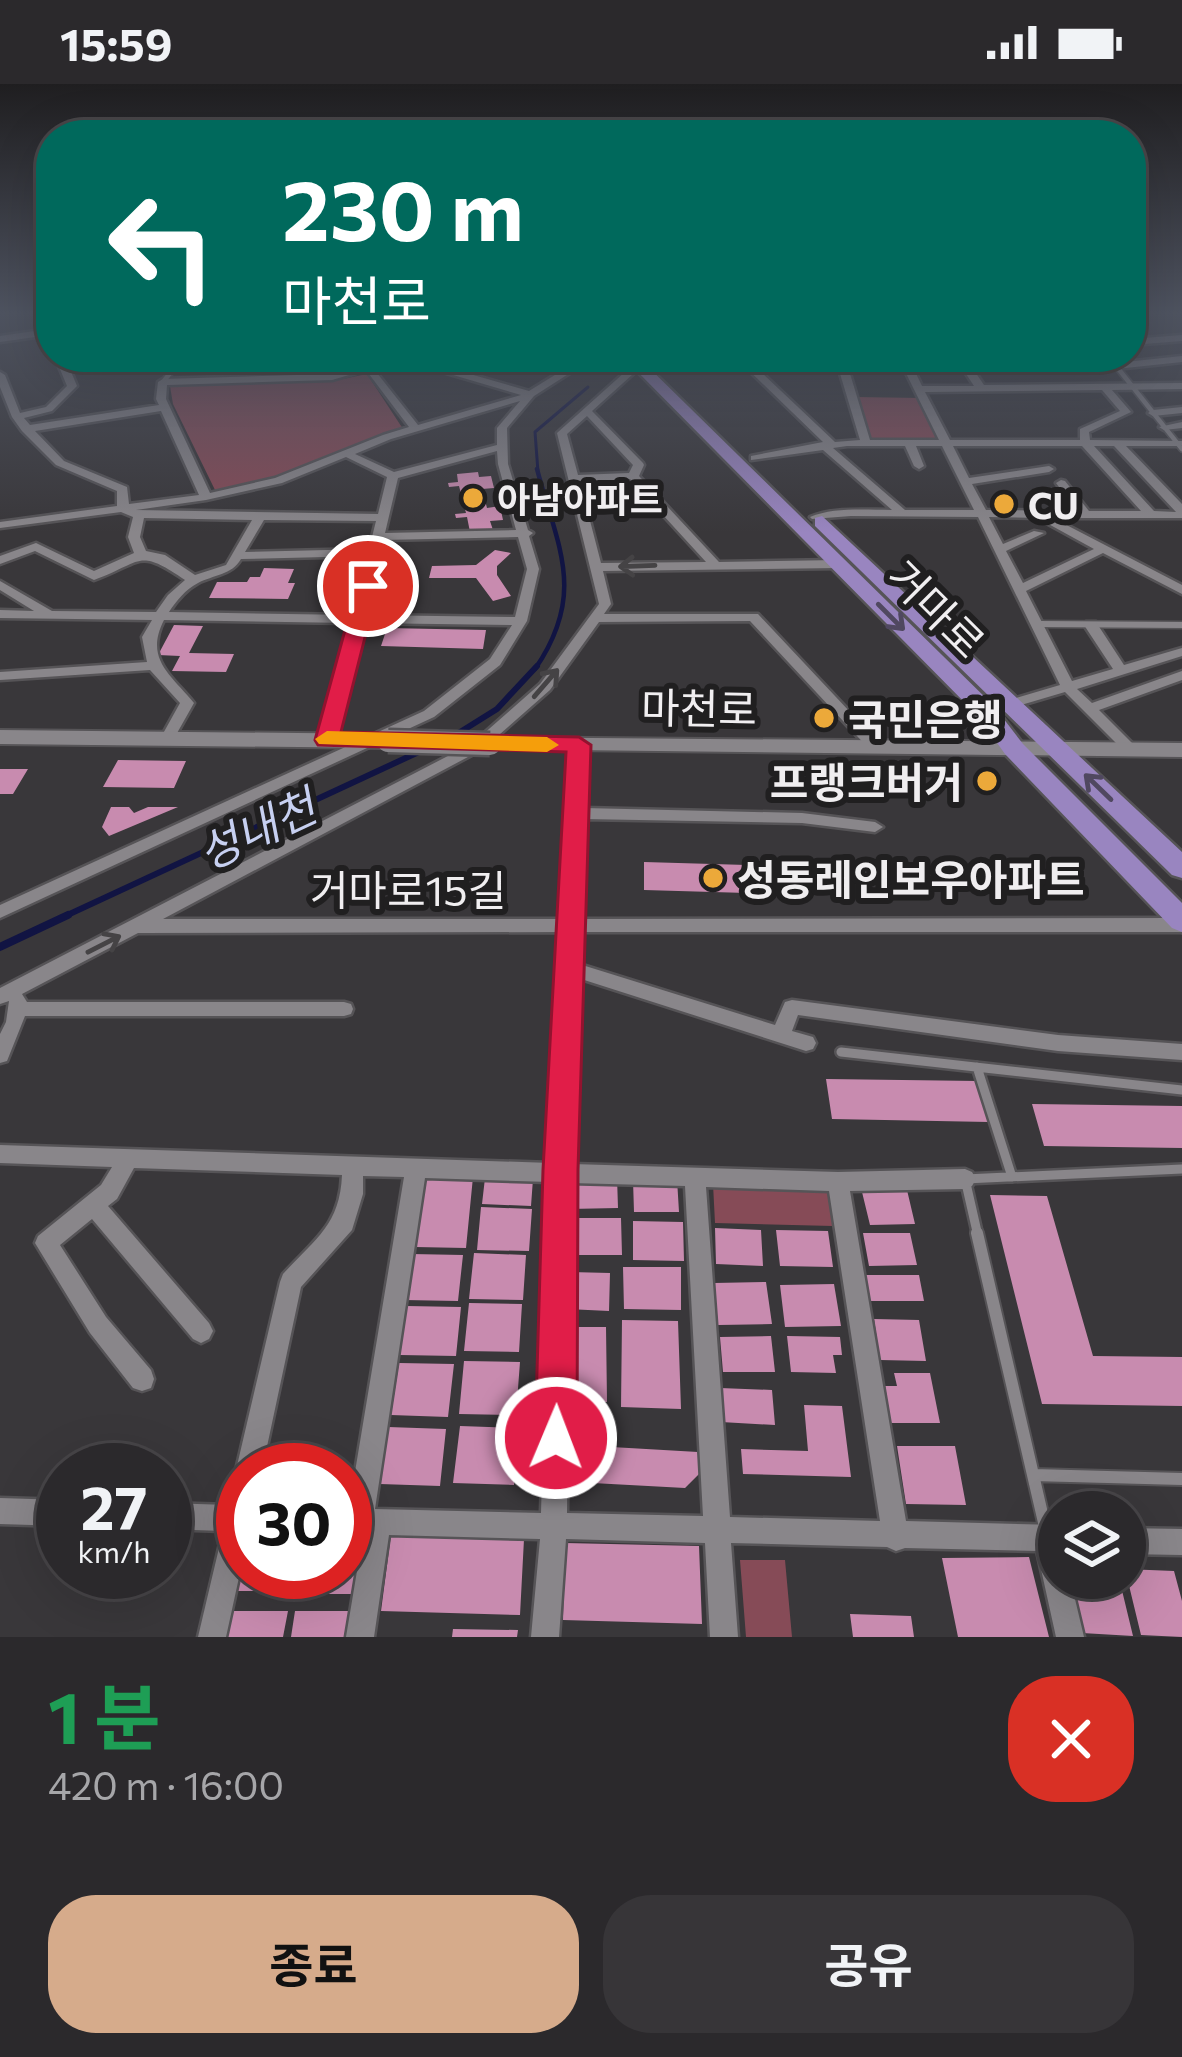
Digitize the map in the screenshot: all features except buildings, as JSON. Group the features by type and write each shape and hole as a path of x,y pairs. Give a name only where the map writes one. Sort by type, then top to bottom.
{"main road":[{"name":"거마로","path":"666,387 986,710 1015,749 1182,923"},
{"name":"거마로","path":"672,387 755,458 1182,868"}],"street":[{"path":"5,387 17,417 60,463 123,489 123,509"},
{"path":"17,417 49,409 71,387"},
{"path":"164,387 166,407 206,497"},
{"path":"384,387 416,429"},
{"path":"508,387 531,394"},
{"path":"0,525 206,497 278,481 541,387"},
{"path":"0,1054 8,1003 20,987 478,746 545,687 605,604 562,433 610,387"},
{"path":"770,387 902,513"},
{"path":"849,387 866,443"},
{"path":"966,387 919,389 1070,690 1130,750"},
{"path":"1105,387 1126,412 1084,431 1085,443 1151,515"},
{"path":"0,912 381,741 429,715 495,662 521,621 533,569 501,447 502,428 531,394"},
{"path":"26,429 166,407"},
{"path":"1153,413 1182,410"},
{"path":"586,411 638,465 633,476"},
{"path":"1164,427 1182,425"},
{"path":"755,458 866,443 1180,446"},
{"path":"909,443 920,466"},
{"path":"1118,444 1182,513"},
{"path":"347,454 393,476 501,447"},
{"path":"964,482 1048,469"},
{"path":"327,740 393,476"},
{"path":"573,479 633,476 714,563"},
{"path":"1061,483 1085,515"},
{"path":"123,509 139,515 383,518"},
{"path":"816,517 1182,513"},
{"path":"139,515 134,537 141,554"},
{"path":"1041,515 1182,590"},
{"path":"167,740 187,703 154,666 149,637 159,616 191,578 231,567 259,518"},
{"path":"379,537 526,533"},
{"path":"999,550 1038,533"},
{"path":"0,560 36,547 94,576 141,554 161,558 191,578"},
{"path":"1020,589 1103,548"},
{"path":"237,556 375,552"},
{"path":"596,567 838,564"},
{"path":"0,586 50,615"},
{"path":"2,616 521,621"},
{"path":"595,618 753,617 876,748"},
{"path":"1091,625 1122,672"},
{"name":"거마로","path":"1011,704 1070,690 1182,652"},
{"path":"0,676 154,666"},
{"path":"1089,709 1182,675"},
{"name":"마천로","path":"0,736 1182,750"},
{"path":"545,1637 554,1527 561,1170 579,745"},
{"path":"576,814 802,818 875,827"},
{"name":"거마로15길","path":"138,926 1182,923"},
{"path":"570,968 806,1043"},
{"path":"8,1003 344,1009"},
{"path":"781,1036 793,1006 1058,1043 1182,1052"},
{"path":"0,1154 838,1182 965,1179"},
{"path":"128,1158 121,1177 94,1206 46,1243 98,1325 142,1378"},
{"path":"255,1443 291,1282 344,1223 353,1166"},
{"path":"372,1451 416,1168"},
{"path":"695,1177 724,1637"},
{"path":"838,1182 896,1538"},
{"path":"94,1206 201,1331"},
{"path":"0,1511 36,1512"},
{"path":"372,1522 1038,1538"},
{"path":"1146,1543 1181,1547"},
{"path":"212,1637 221,1599"},
{"path":"360,1599 360,1637"},
{"path":"1063,1599 1070,1637"}],"lane":[{"path":"1132,387 1180,446"},
{"path":"1039,624 1182,625"},
{"path":"841,1052 1182,1090"},
{"path":"977,1067 1012,1177"},
{"path":"1039,1491 965,1179 1182,1169"},
{"path":"1034,1475 1182,1479"}],"shaded area":[{"path":"170,387 376,387 403,429 272,479 215,490 173,404"},
{"path":"855,397 921,398 939,441 869,440"},
{"path":"713,1184 827,1187 833,1226 715,1223"},
{"path":"740,1560 785,1560 792,1637 746,1637"}],"waterway":[{"name":"성내천","path":"538,472 535,432 587,387"},
{"name":"성내천","path":"536,667 551,642 564,593 559,547 537,469"},
{"name":"성내천","path":"457,734 497,709 536,667"},
{"name":"성내천","path":"61,918 423,750"},
{"name":"성내천","path":"0,947 68,915"}],"slow traffic":[{"path":"327,739 547,745"}],"place":[{"name":"아남아파트","path":"473,498"},
{"name":"CU","path":"1004,504"},
{"name":"국민은행","path":"824,718"},
{"name":"프랭크버거","path":"987,781"},
{"name":"성동레인보우아파트","path":"713,878"}],"route":[{"path":"368,586 327,740 579,745 561,1170 556,1438"}]}
